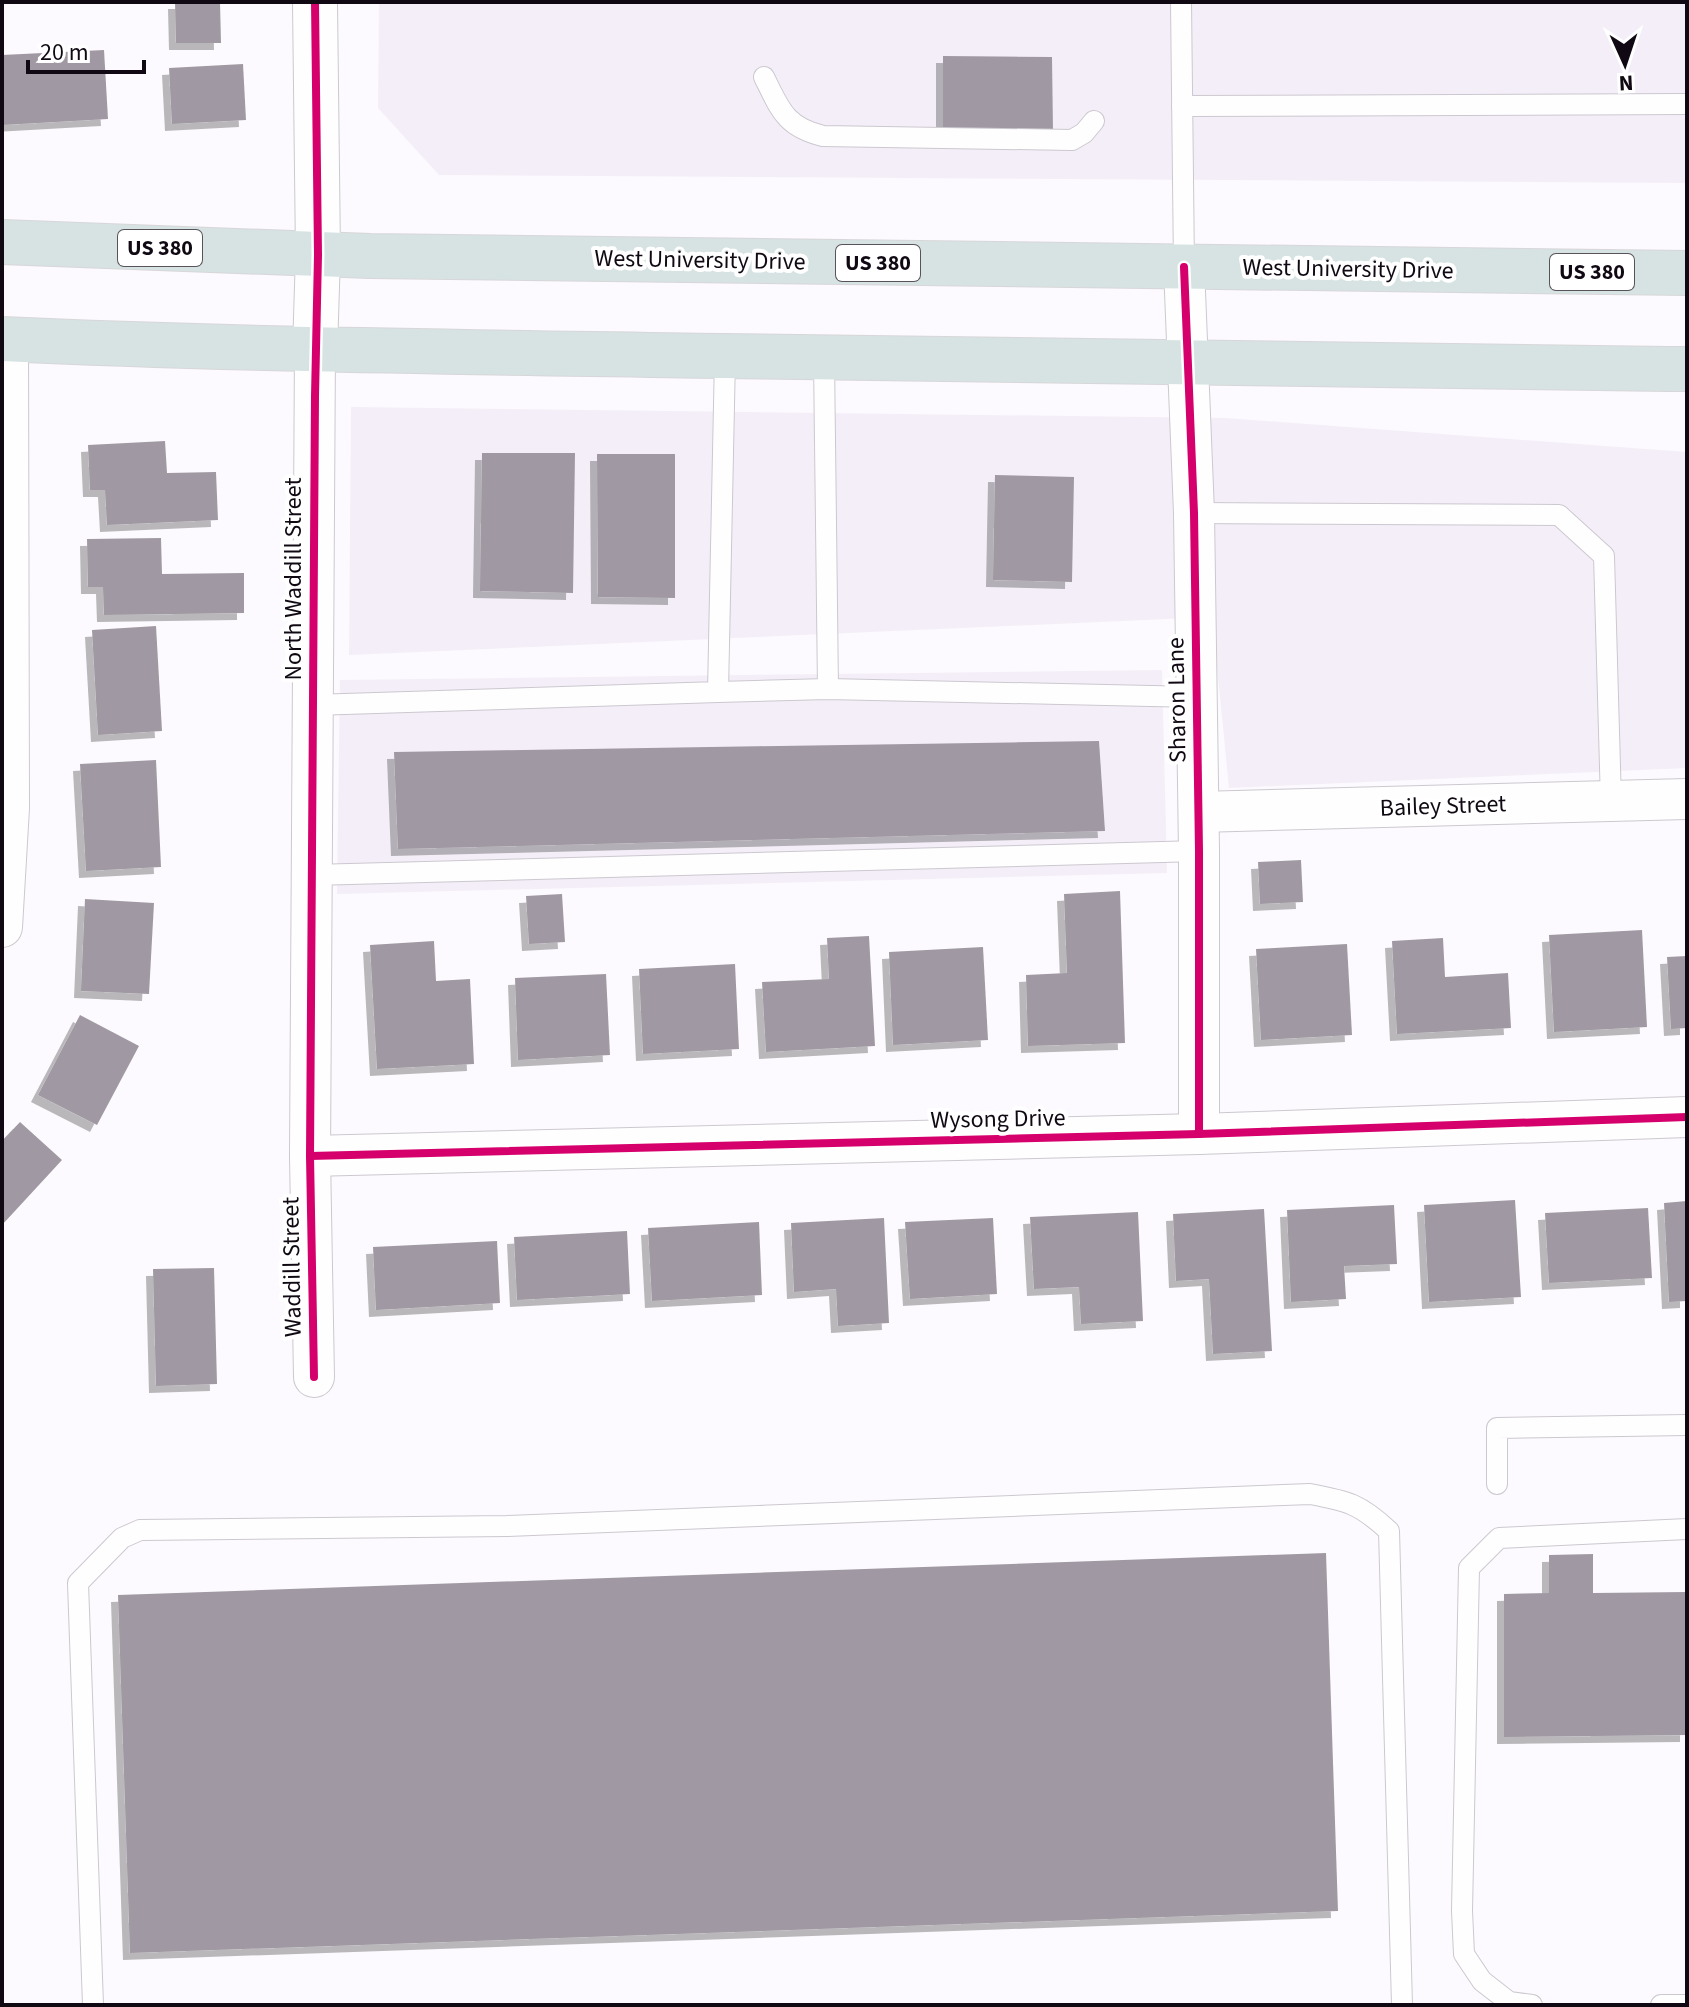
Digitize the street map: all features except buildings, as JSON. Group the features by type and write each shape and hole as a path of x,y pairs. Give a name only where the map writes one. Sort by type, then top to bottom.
{"highway":[{"name":"West University Drive","path":"2,242 318,255 1687,273"},
{"path":"5,339 315,349 824,359 1687,369"}],"street":[{"name":"North Waddill Street","path":"310,1156 318,255 315,2"},
{"name":"Sharon Lane","path":"1184,267 1194,513 1199,812 1199,1134"},
{"path":"2,927 9,808 5,339"},
{"name":"Bailey Street","path":"1199,812 1687,799"},
{"name":"Wysong Drive","path":"310,1156 1199,1134 1687,1117"},
{"name":"Waddill Street","path":"310,1156 314,1377"}],"lane":[{"path":"1181,2 1184,267"},
{"path":"764,77 786,119 800,129 823,136 1072,140 1084,133 1094,121"},
{"path":"1182,106 1687,104"},
{"path":"718,692 725,357"},
{"path":"824,359 828,689"},
{"path":"1194,513 1559,515 1604,556 1611,802"},
{"path":"313,705 828,689 1196,697"},
{"path":"312,875 1199,851"},
{"path":"1497,1484 1497,1428 1687,1425"},
{"path":"93,2005 78,1583 122,1538 140,1530 507,1526 1310,1494 1346,1501 1367,1510 1389,1531 1402,2005"},
{"path":"1532,2005 1509,2002 1482,1981 1464,1954 1462,1911 1469,1568 1499,1538 1687,1529"},
{"path":"1661,2005 1687,2005"}],"shaded area":[{"path":"379,2 1687,2 1687,183 439,175 378,108"},
{"path":"351,407 1226,418 1687,452 1687,768 1229,788 1212,617 349,655"},
{"path":"1162,670 1167,873 337,894 340,680"}],"cycle path":[{"path":"314,1377 310,1156 318,255 315,2"},
{"path":"1184,267 1194,513 1199,1134"},
{"path":"310,1156 1199,1134 1687,1117"}]}
